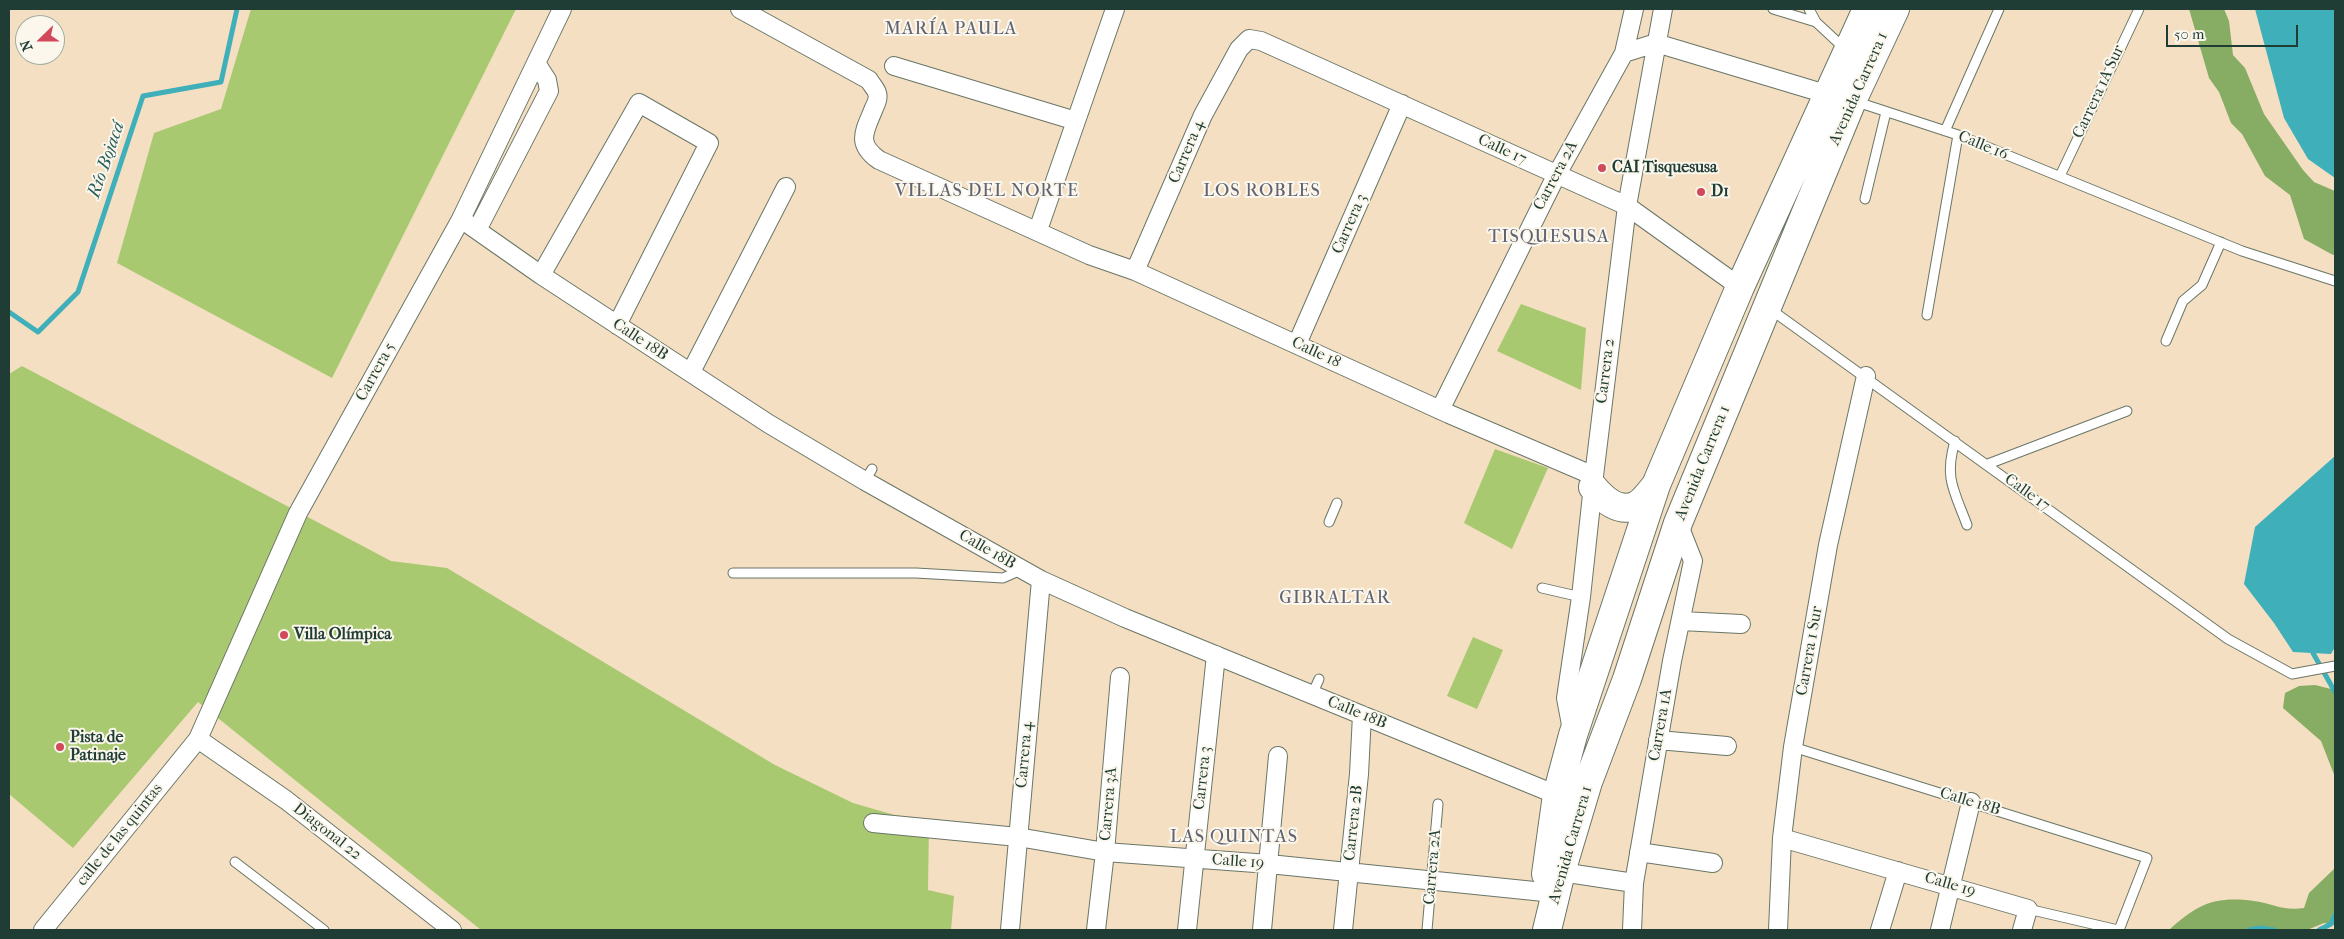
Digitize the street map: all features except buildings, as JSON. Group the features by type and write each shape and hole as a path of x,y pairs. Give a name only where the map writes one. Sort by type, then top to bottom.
{"main road":[{"name":"Avenida Carrera 1","path":"1552,882 1638,643 1678,523 1766,306 1839,98 1847,51 1867,9"},
{"name":"Avenida Carrera 1","path":"1546,930 1552,882 1557,795 1573,735 1656,485 1740,287 1839,98 1895,9"},
{"path":"1594,481 1610,503 1627,507 1638,505 1656,485"},
{"path":"1629,570 1615,631 1616,642 1626,649 1638,643"},
{"path":"1573,735 1588,782"}],"street":[{"name":"Carrera 5","path":"198,739 298,513 461,219 562,9"},
{"name":"Calle 18","path":"740,9 868,80 878,93 863,136 865,145 870,153 879,160 1038,230 1089,255 1136,270 1594,481"},
{"path":"1038,230 1115,9"},
{"path":"1624,53 1634,9"},
{"name":"Carrera 2","path":"1573,735 1566,698 1582,597 1627,206 1656,43 1666,10"},
{"name":"Calle 17","path":"1249,40 1262,41 1556,176 1627,206 1740,287"},
{"name":"Carrera 4","path":"1136,270 1203,115 1238,50 1249,40"},
{"path":"1624,53 1656,43"},
{"name":"Calle 16","path":"1656,43 1839,98"},
{"name":"Carrera 2A","path":"1440,410 1556,176 1624,53"},
{"path":"477,230 549,91 547,80 536,63"},
{"path":"894,66 1076,121"},
{"path":"541,275 639,103 709,143 617,325"},
{"name":"Carrera 3","path":"1297,344 1402,104"},
{"path":"691,372 786,187"},
{"name":"Calle 18B","path":"461,219 541,275 691,372 869,475 1041,580 1216,655 1315,687 1362,716 1557,795"},
{"name":"Carrera 1 Sur","path":"1778,930 1782,838 1793,747 1828,545 1866,376"},
{"name":"Carrera 1A","path":"1632,930 1634,883 1658,740 1693,561 1678,523"},
{"name":"Carrera 4","path":"1010,930 1041,580"},
{"path":"1680,621 1741,624"},
{"name":"Carrera 3","path":"1188,930 1216,655"},
{"name":"Carrera 3A","path":"1096,930 1105,852 1120,678"},
{"name":"Carrera 2B","path":"1343,930 1359,774 1362,716"},
{"name":"calle de las quintas","path":"43,930 198,739"},
{"name":"Diagonal 22","path":"198,739 286,800 452,930"},
{"path":"1658,740 1727,746"},
{"path":"1262,930 1278,756"},
{"path":"1940,930 1971,802"},
{"name":"Calle 19","path":"873,823 1018,837 1105,852 1269,864 1432,881 1634,883"},
{"name":"Calle 19","path":"1782,838 2028,909"},
{"path":"1640,852 1713,863"},
{"path":"1880,930 1898,871"},
{"path":"2022,930 2028,909"}],"lane":[{"path":"1773,9 1816,22"},
{"path":"1809,9 1816,22 1847,51"},
{"path":"1945,131 1998,9"},
{"name":"Carrera 1A Sur","path":"2060,176 2139,9"},
{"name":"Calle 16","path":"1839,98 1958,135 2221,242 2335,281"},
{"path":"1865,198 1886,112"},
{"path":"1927,315 1958,135"},
{"path":"2166,341 2183,301 2202,285 2221,242"},
{"name":"Calle 17","path":"1766,306 1866,376 2228,639 2292,674 2335,666"},
{"path":"1988,464 2127,412"},
{"path":"1955,441 1949,461 1949,475 1967,525"},
{"path":"1329,522 1337,503"},
{"path":"734,573 916,573 1003,578 1022,570"},
{"path":"1542,588 1582,597"},
{"name":"Calle 18B","path":"1793,747 2147,858 2118,930"},
{"name":"Carrera 2A","path":"1427,930 1438,804"},
{"path":"235,862 324,930"},
{"name":"Calle 19","path":"2028,909 2118,930"}],"green space":[{"path":"251,9 516,9 332,378 117,263 154,133 221,109"},
{"path":"2189,9 2224,9 2229,21 2233,55 2245,68 2264,114 2303,170 2314,182 2335,191 2335,254 2333,255 2304,239 2290,195 2265,176 2242,134 2231,123 2219,92 2209,78"},
{"path":"1521,304 1586,328 1581,390 1497,351"},
{"name":"Villa Olímpica","path":"22,366 391,561 447,568 775,765 853,803 929,825 928,890 954,896 951,930 481,930 198,702 73,848 9,794 9,374"},
{"path":"1495,449 1548,468 1512,549 1464,523"},
{"path":"1473,637 1503,650 1477,709 1447,696"},
{"path":"2315,685 2331,689 2335,693 2335,777 2321,741 2283,708 2285,693 2299,686"},
{"path":"2335,868 2335,925 2324,923 2307,930 2169,930 2198,908 2217,901 2254,901 2284,908 2304,908 2309,893"}],"water":[{"path":"2255,9 2335,9 2335,178 2308,159 2284,118"},
{"path":"2335,456 2335,647 2331,654 2293,652 2274,623 2244,584 2255,527"}],"waterway":[{"name":"Río Bojacá","path":"9,312 38,332 78,292 143,96 221,82 237,9"},
{"path":"2314,646 2313,653 2335,692"},
{"path":"2319,930 2331,924 2335,915"},
{"path":"2249,930 2260,928 2274,930"}],"place":[{"name":"CAI Tisquesusa","path":"1602,168"},
{"name":"D1","path":"1701,192"},
{"name":"Villa Olímpica","path":"284,635"},
{"name":"Pista de Patinaje","path":"60,747"}],"district":[{"name":"MARÍA PAULA","path":"951,30"},
{"name":"VILLAS DEL NORTE","path":"987,192"},
{"name":"LOS ROBLES","path":"1262,192"},
{"name":"TISQUESUSA","path":"1549,238"},
{"name":"GIBRALTAR","path":"1335,599"},
{"name":"LAS QUINTAS","path":"1234,838"}]}
